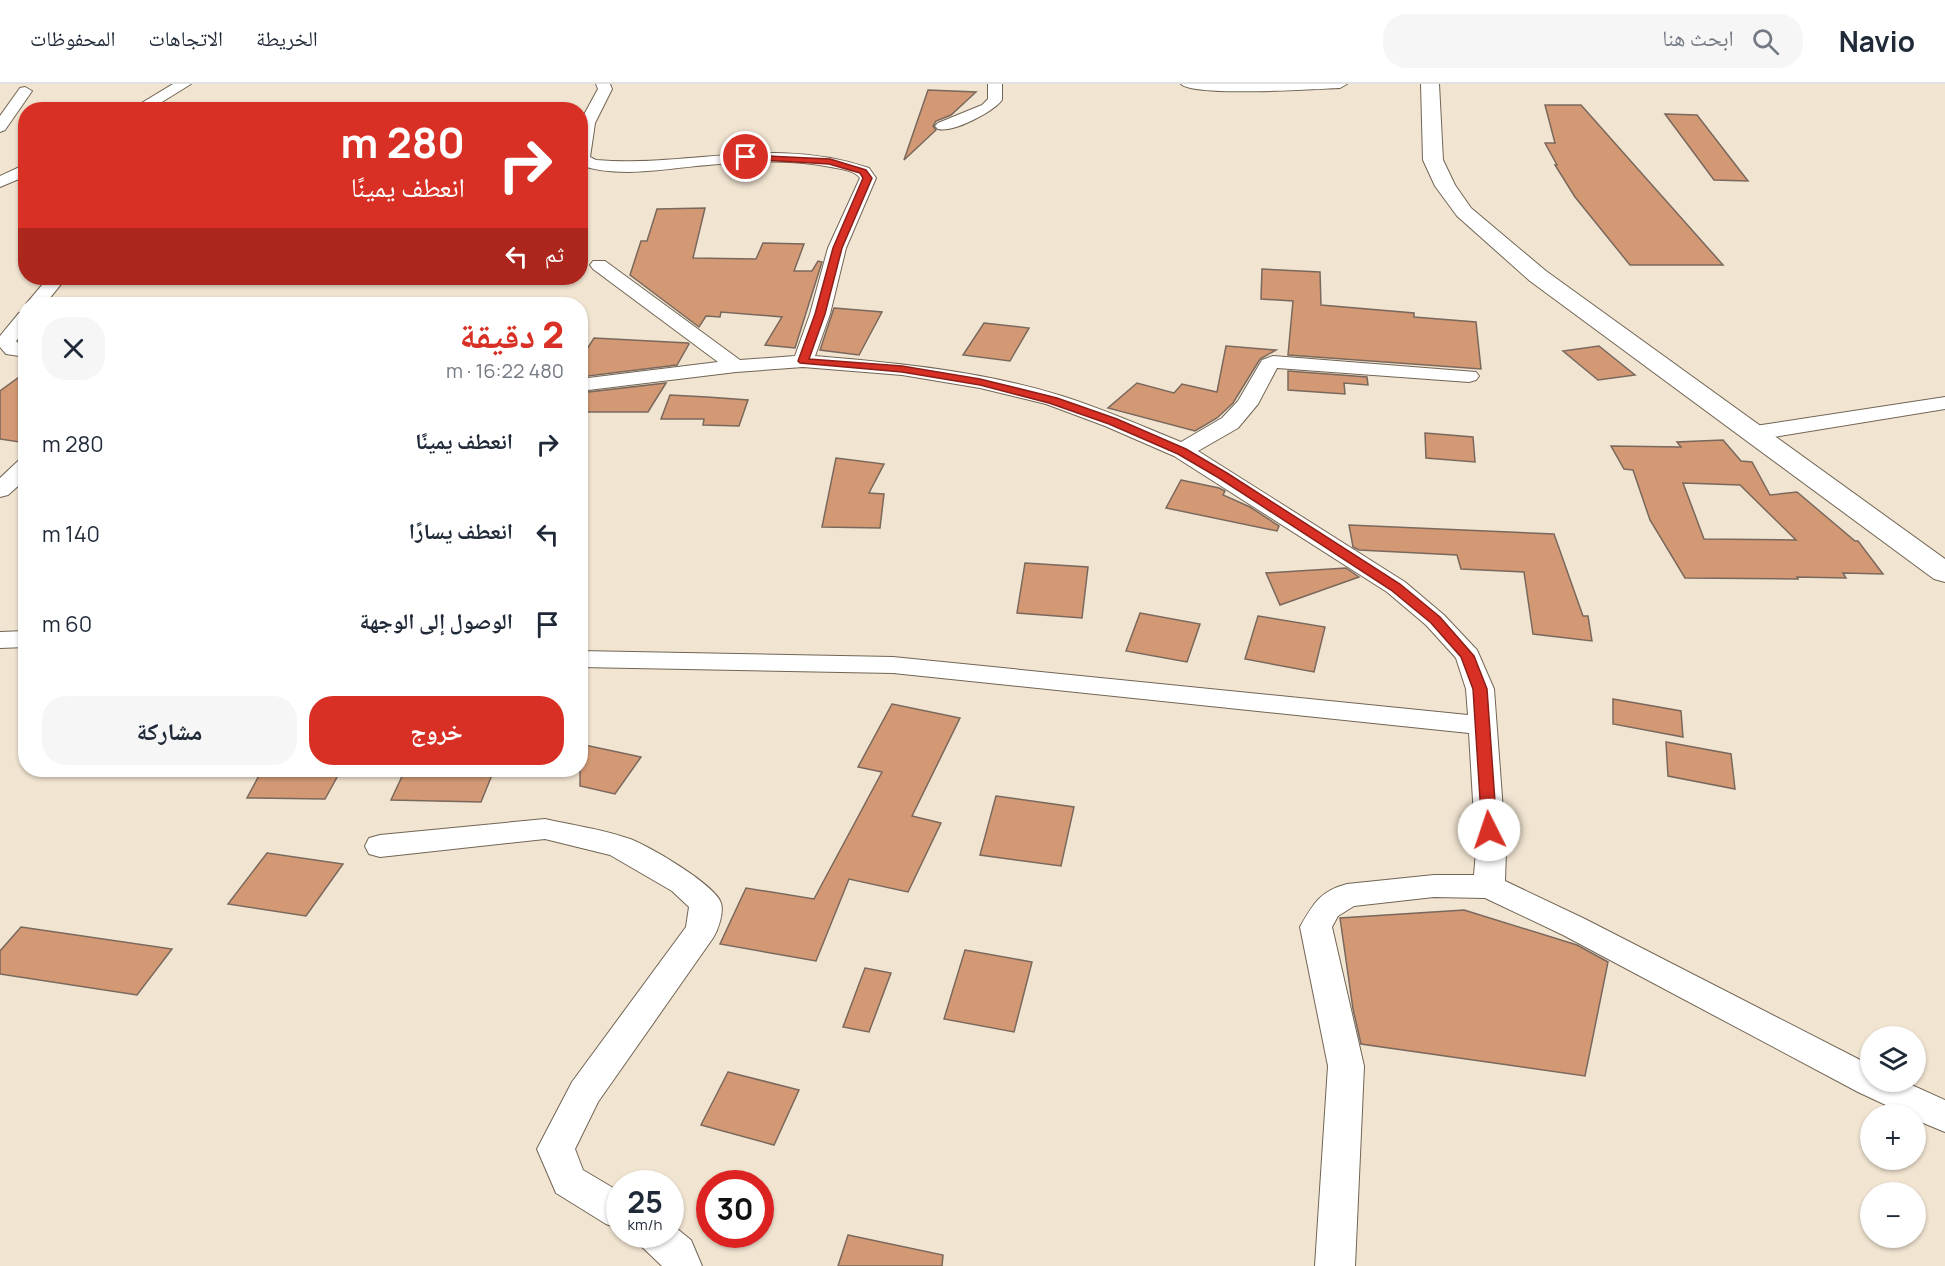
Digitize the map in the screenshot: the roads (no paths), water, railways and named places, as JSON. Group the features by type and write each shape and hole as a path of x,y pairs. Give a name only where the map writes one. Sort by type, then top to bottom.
{"street":[{"path":"151,102 184,84"},
{"path":"588,118 605,89 603,84"},
{"path":"944,126 987,108 994,99 996,84"},
{"path":"1188,84 1238,87 1340,84"},
{"path":"1430,84 1433,160 1445,186 1464,212 1538,276 1945,573"},
{"path":"0,127 25,91"},
{"path":"588,164 625,165 746,157 830,162 863,171 868,178 837,248 820,314 803,361"},
{"path":"2,184 18,174"},
{"path":"599,265 736,366"},
{"path":"41,297 51,285"},
{"path":"18,327 6,341 13,350 18,350"},
{"path":"588,384 736,366 803,361 902,369 980,382 1053,400 1113,421 1182,451 1396,587 1435,620 1468,656 1480,689 1491,851 1489,887"},
{"path":"1182,451 1230,423 1247,404 1269,364 1273,362 1469,375"},
{"path":"1755,434 1945,403"},
{"path":"0,490 18,473"},
{"path":"0,640 18,639"},
{"path":"588,659 893,665 1481,725"},
{"path":"380,846 545,829 619,846 683,884 706,904 702,930 585,1092 556,1149 569,1181 606,1203"},
{"path":"1335,1266 1346,1066 1316,927 1327,908 1347,895 1434,885 1489,887 1574,927 1860,1075"},
{"path":"1894,1092 1945,1117"},
{"path":"672,1248 677,1252 682,1266"}]}
